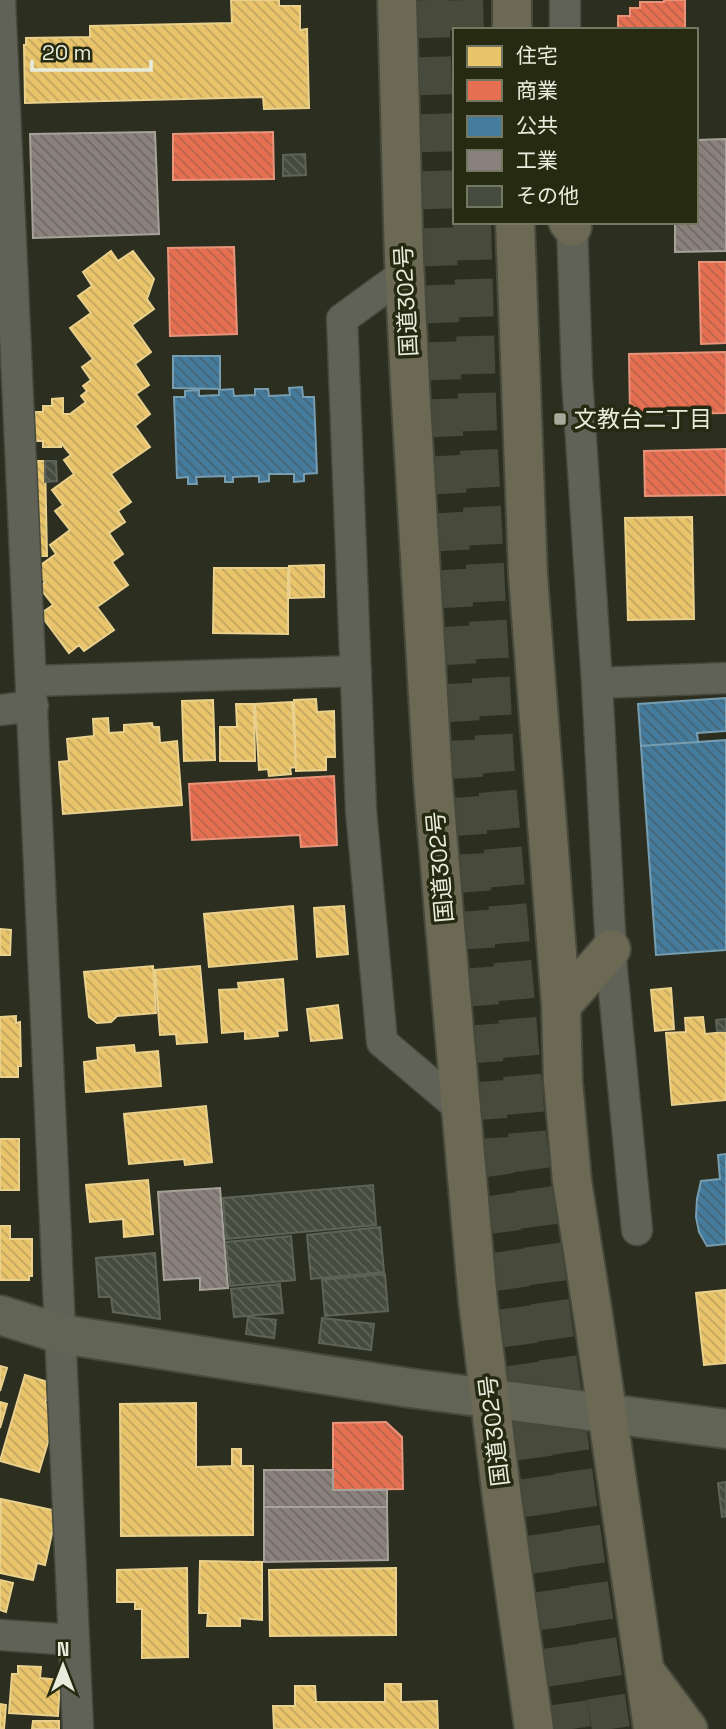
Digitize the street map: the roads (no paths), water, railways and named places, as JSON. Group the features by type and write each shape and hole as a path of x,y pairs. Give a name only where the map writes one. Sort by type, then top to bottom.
{"highway":[{"name":"国道302号","path":"397,0 404,274 433,781 477,1292 534,1729"},
{"path":"512,0 512,28"},
{"path":"515,224 528,576 572,1181 653,1729"},
{"path":"561,1006 611,949"},
{"path":"645,1672 688,1729"}],"street":[{"path":"0,0 9,358 33,693 78,1729"},
{"path":"565,0 565,28"},
{"path":"571,224 577,378 611,949 637,1230"},
{"path":"404,274 342,318 361,810 383,1042 461,1108"},
{"path":"0,710 33,693 356,671"},
{"path":"597,682 726,678"},
{"path":"0,1315 61,1334 490,1398 726,1429"},
{"path":"0,1636 75,1640"}],"tunnel":[{"path":"430,0 444,434 463,761 490,1142 572,1729"},
{"path":"464,0 465,28"},
{"path":"472,224 478,432 495,760 528,1143 611,1729"}],"place":[{"name":"文教台二丁目","path":"560,419"}]}
